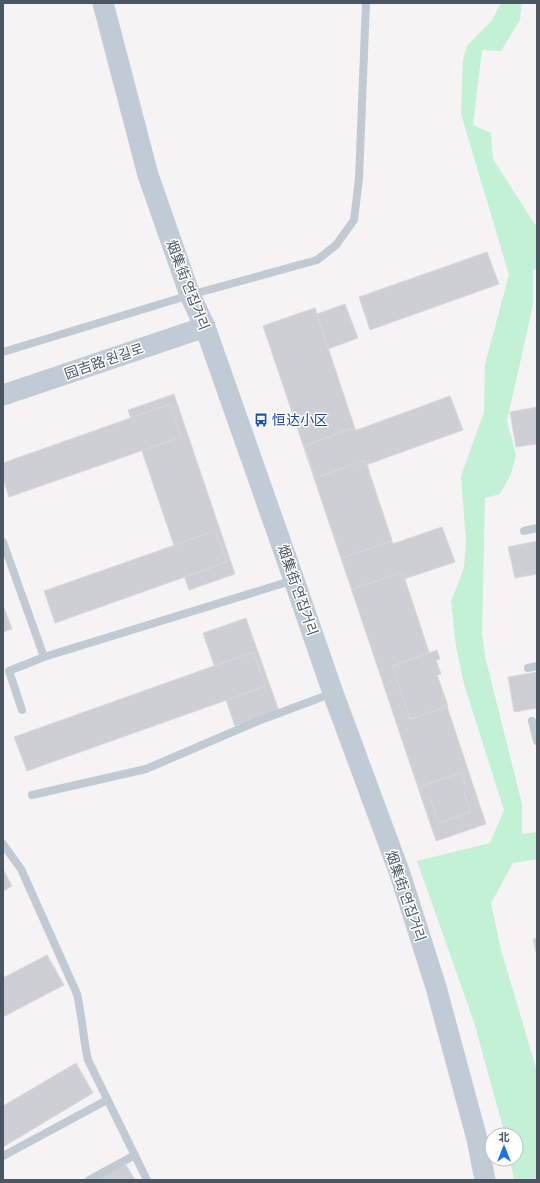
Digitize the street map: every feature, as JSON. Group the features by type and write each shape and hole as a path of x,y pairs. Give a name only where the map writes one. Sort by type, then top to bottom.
{"main road":[{"name":"烟集街 연집거리","path":"103,3 148,175 190,295 204,328 333,693 400,874 436,987 477,1139 485,1180"},
{"name":"园吉路 원길로","path":"3,395 204,328"}],"lane":[{"path":"3,352 190,295 317,260 336,245 354,220 358,178 366,3"},
{"path":"524,531 537,528"},
{"path":"3,542 44,657"},
{"path":"22,710 9,671 44,657 294,580"},
{"path":"528,668 537,666"},
{"path":"32,795 146,769 258,721 333,693"},
{"path":"532,721 537,741"},
{"path":"3,844 21,869 77,994 84,1044 88,1060 147,1180"},
{"path":"3,1156 107,1100"},
{"path":"89,1180 135,1155"}],"green space":[{"path":"501,3 522,3 520,20 501,51 482,50 473,125 491,133 493,159 537,226 537,269 533,270 533,305 507,421 516,455 511,474 500,494 485,498 482,634 486,661 522,804 522,834 537,832 537,859 513,863 491,903 501,950 537,1071 537,1180 514,1180 512,1167 524,1167 524,1127 503,1127 474,1022 417,861 490,843 504,810 464,684 456,647 451,601 464,568 466,541 461,476 484,412 485,364 509,275 461,114 463,59 467,46 492,20"}],"building":[{"path":"487,252 499,284 370,330 359,297"},
{"path":"345,304 358,338 328,349 325,340 275,359 263,326 315,308 317,314"},
{"path":"315,308 486,824 436,841 263,326"},
{"path":"174,394 235,574 189,590 128,410"},
{"path":"450,396 463,430 366,465 364,460 316,478 304,446 352,428 354,431"},
{"path":"170,404 181,437 9,497 3,479 3,463"},
{"path":"537,407 537,444 516,447 510,412"},
{"path":"442,527 455,562 404,579 402,572 352,589 341,558 391,541 392,544"},
{"path":"215,531 227,562 55,623 44,591"},
{"path":"537,541 537,574 515,578 508,547"},
{"path":"3,605 12,629 3,632"},
{"path":"246,618 279,711 235,726 203,633"},
{"path":"437,650 440,659 436,660 441,674 437,675 448,706 410,719 392,666"},
{"path":"253,652 266,686 27,771 14,737"},
{"path":"537,672 537,708 514,712 508,677"},
{"path":"461,773 467,790 464,792 470,812 439,823 430,798 425,799 421,786"},
{"path":"3,869 12,886 3,891"},
{"path":"537,938 537,956 533,939"},
{"path":"47,955 64,985 3,1017 3,978"},
{"path":"76,1063 93,1093 3,1147 3,1106"},
{"path":"125,1163 135,1180 96,1180"}],"place":[{"name":"恒达小区","path":"261,420"}]}
